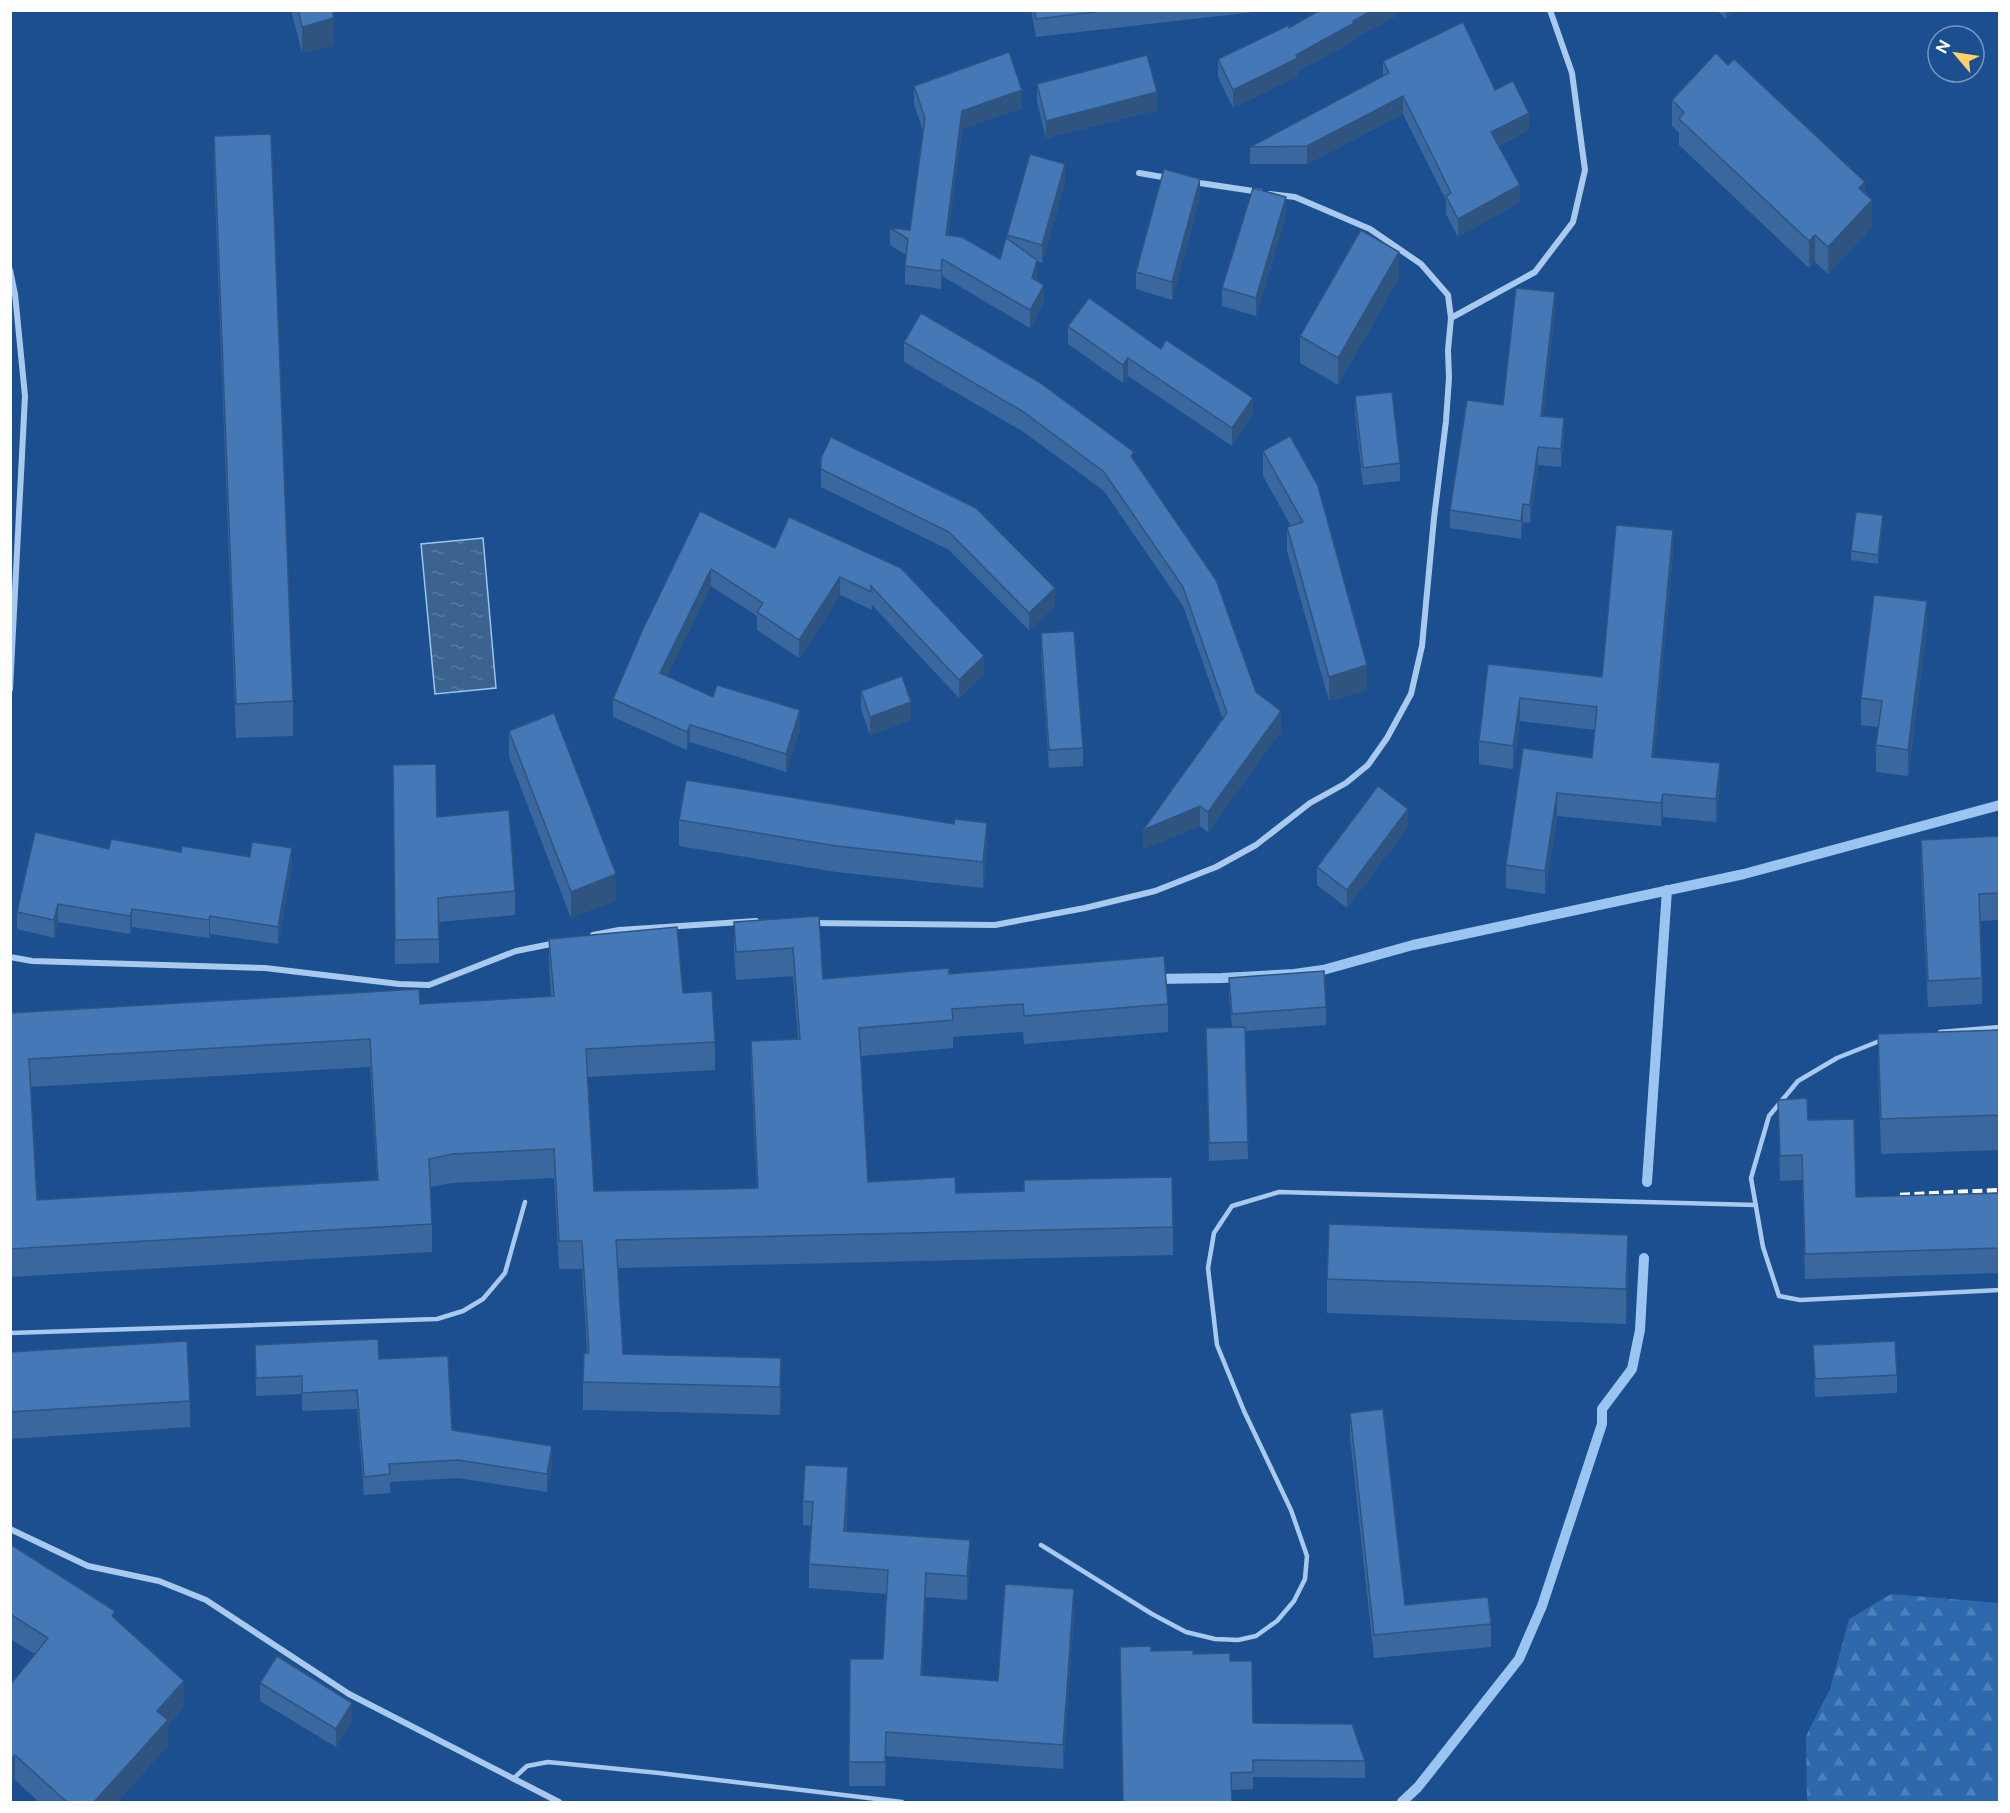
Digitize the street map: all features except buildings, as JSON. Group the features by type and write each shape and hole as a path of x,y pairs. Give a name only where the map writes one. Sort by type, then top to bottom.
{"street":[{"path":"1450,318 1535,272 1573,222 1585,170 1572,73 1550,10"},
{"path":"1139,173 1172,179"},
{"path":"800,922 995,925 1085,908 1155,891 1216,867 1256,845 1310,803 1346,783 1368,765 1387,738 1411,694 1422,646 1446,421 1450,318 1448,295 1422,264 1370,229 1295,197 1184,180"},
{"path":"10,270 15,294 25,396 10,689"},
{"path":"585,937 619,930 744,921 766,922"},
{"path":"10,957 32,961 265,968 399,984 429,984 516,951 562,942"},
{"path":"10,1529 88,1566 159,1581 206,1600 349,1694 559,1803"}],"lane":[{"path":"1928,1033 2000,1027"},
{"path":"1893,1036 1837,1058 1797,1081 1769,1116 1751,1178 1763,1247 1779,1296 1800,1300 2000,1290"},
{"path":"1041,1545 1152,1614 1186,1632 1215,1639 1238,1640 1256,1636 1277,1621 1294,1601 1305,1579 1307,1556 1291,1510 1244,1411 1217,1345 1208,1268 1214,1233 1232,1206 1279,1192 1756,1205"},
{"path":"10,1333 436,1319 463,1311 483,1299 504,1273 525,1202"},
{"path":"513,1779 527,1766 548,1762 659,1773 902,1803"}],"green space":[{"path":"1891,1594 1999,1603 1999,1802 1807,1802 1806,1736 1830,1689 1849,1619"}],"water":[{"path":"483,538 496,688 435,694 421,544"}],"waterway":[{"path":"1153,979 1222,978 1323,970 1413,945 1744,874 2000,805"},
{"path":"1647,1182 1667,890"},
{"path":"1402,1802 1418,1787 1519,1659 1542,1606 1602,1424 1602,1409 1632,1369 1640,1330 1644,1258"}],"railway":[{"path":"1900,1195 2000,1190"}]}
